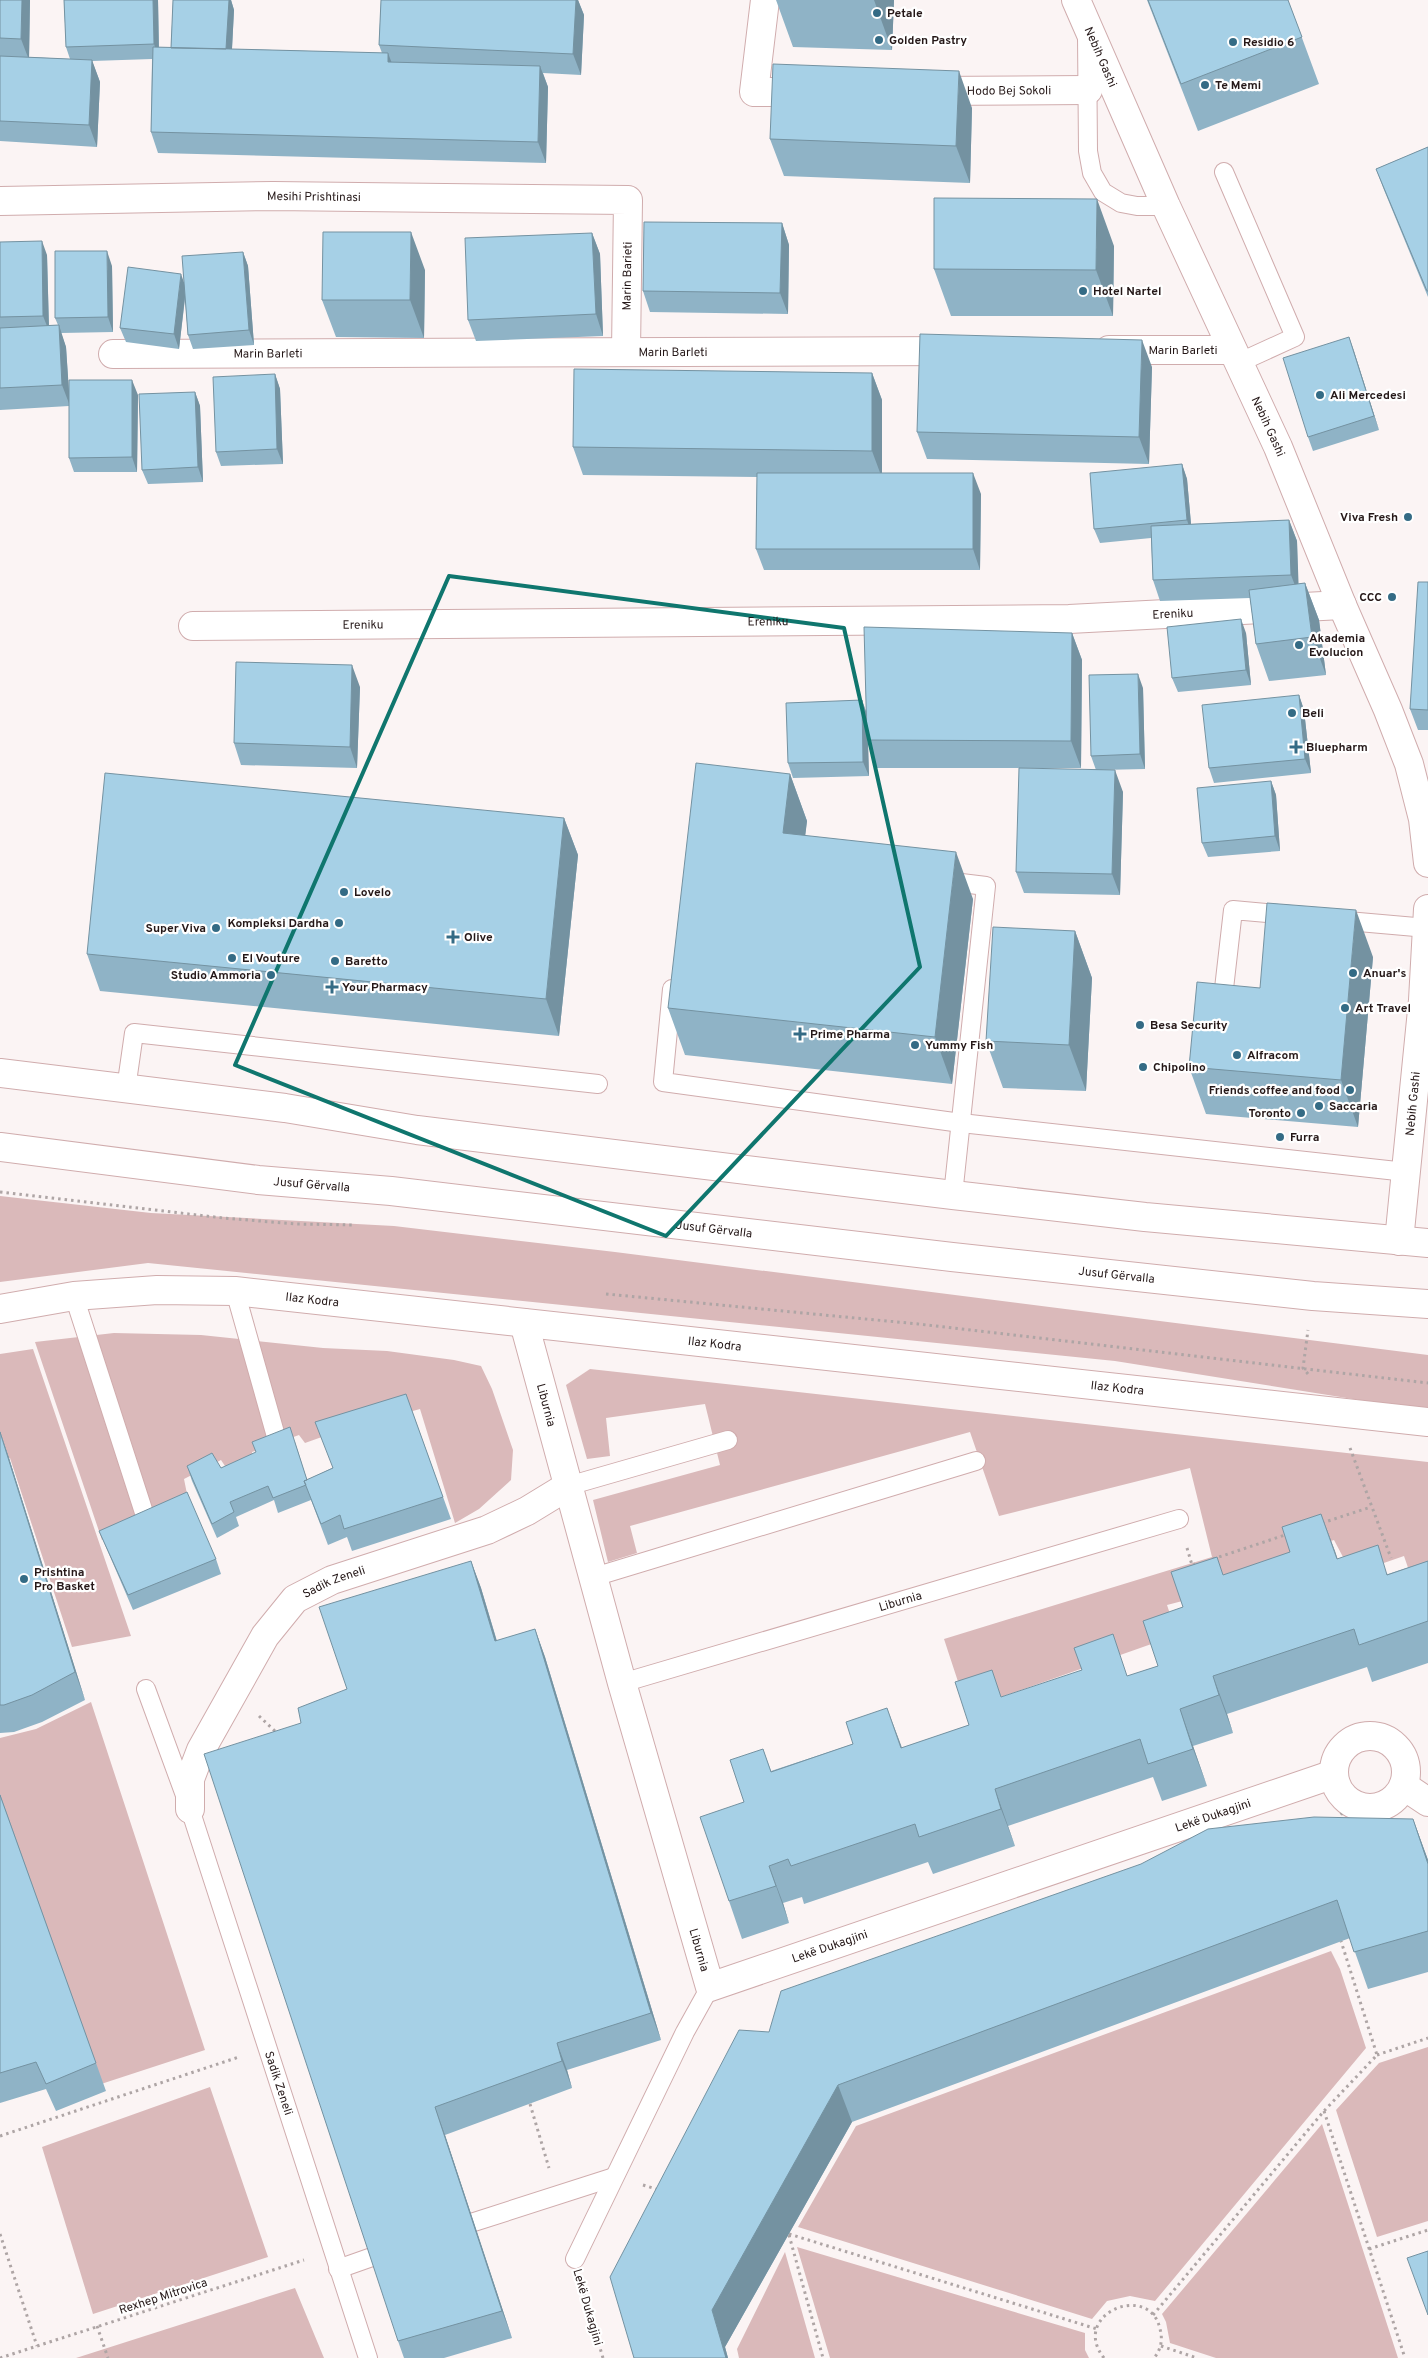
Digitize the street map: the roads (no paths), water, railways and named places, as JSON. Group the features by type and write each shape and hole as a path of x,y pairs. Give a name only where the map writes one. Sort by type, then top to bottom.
{"main road":[{"path":"765,0 754,92 833,92"},
{"name":"Nebih Gashi","path":"1076,0 1166,206 1278,447 1342,605 1388,710 1409,764 1424,819 1428,864"},
{"name":"Hodo Bej Sokoli","path":"901,91 1088,90"},
{"name":"Mesihi Prishtinasi","path":"0,201 273,196 628,200"},
{"name":"Marin Barieti","path":"626,352 628,200"},
{"name":"Marin Barleti","path":"1083,350 1235,356"},
{"name":"Marin Barleti","path":"113,354 984,351"},
{"name":"Ereniku","path":"193,626 1069,620 1342,605"},
{"name":"Nebih Gashi","path":"1399,1241 1423,1000 1428,918"},
{"path":"0,1073 285,1108 417,1130 953,1195 1145,1217 1428,1243"},
{"name":"Jusuf Gërvalla","path":"0,1147 258,1180 391,1191 952,1257 1313,1296 1428,1304"},
{"name":"Ilaz Kodra","path":"0,1309 74,1296 157,1290 234,1291 1428,1422"},
{"name":"Liburnia","path":"524,1323 622,1683 710,1987"},
{"name":"Sadik Zeneli","path":"190,1809 190,1779 201,1750 265,1636 295,1599 332,1580 487,1530 527,1511 568,1486"},
{"path":"1362,1736 1372,1736 1390,1742 1398,1748 1406,1766 1404,1786 1390,1802 1380,1807 1359,1806 1349,1802 1336,1785 1335,1764 1344,1747 1362,1736"},
{"name":"Lekë Dukagjini","path":"710,1987 1334,1774"},
{"path":"1404,1786 1428,1802"}],"lane":[{"path":"1087,28 1088,151 1092,173 1103,192 1121,202 1137,206 1166,206"},
{"path":"1224,172 1295,336 1235,356"},
{"path":"928,879 986,886 953,1195"},
{"path":"1222,1006 1233,910 1316,918 1428,918"},
{"path":"674,976 663,1082 961,1123 1406,1172"},
{"path":"126,1089 134,1033 598,1084"},
{"path":"234,1291 280,1447"},
{"path":"74,1296 148,1525"},
{"path":"568,1486 728,1440"},
{"path":"594,1577 976,1460"},
{"name":"Liburnia","path":"622,1683 1180,1519"},
{"name":"Sadik Zeneli","path":"146,1689 190,1809 332,2252 368,2358"},
{"name":"Lekë Dukagjini","path":"574,2259 710,1987"},
{"path":"474,2222 558,2196 614,2176"},
{"path":"338,2269 372,2257"}],"place":[{"name":"Petale","path":"877,13"},
{"name":"Golden Pastry","path":"879,40"},
{"name":"Residio 6","path":"1233,42"},
{"name":"Te Memi","path":"1205,85"},
{"name":"Hotel Nartel","path":"1083,291"},
{"name":"Ali Mercedesi","path":"1320,395"},
{"name":"Viva Fresh","path":"1408,517"},
{"name":"CCC","path":"1392,597"},
{"name":"Akademia Evolucion","path":"1299,645"},
{"name":"Beli","path":"1292,713"},
{"name":"Bluepharm","path":"1296,747"},
{"name":"Lovelo","path":"344,892"},
{"name":"Kompleksi Dardha","path":"339,923"},
{"name":"Super Viva","path":"216,928"},
{"name":"Olive","path":"453,937"},
{"name":"El Vouture","path":"232,958"},
{"name":"Baretto","path":"335,961"},
{"name":"Anuar's","path":"1353,973"},
{"name":"Studio Ammoria","path":"271,975"},
{"name":"Your Pharmacy","path":"332,987"},
{"name":"Art Travel","path":"1345,1008"},
{"name":"Besa Security","path":"1140,1025"},
{"name":"Prime Pharma","path":"800,1034"},
{"name":"Yummy Fish","path":"915,1045"},
{"name":"Alfracom","path":"1237,1055"},
{"name":"Chipolino","path":"1143,1067"},
{"name":"Friends coffee and food","path":"1350,1090"},
{"name":"Saccaria","path":"1319,1106"},
{"name":"Toronto","path":"1301,1113"},
{"name":"Furra","path":"1280,1137"},
{"name":"Prishtina Pro Basket","path":"24,1579"}]}
